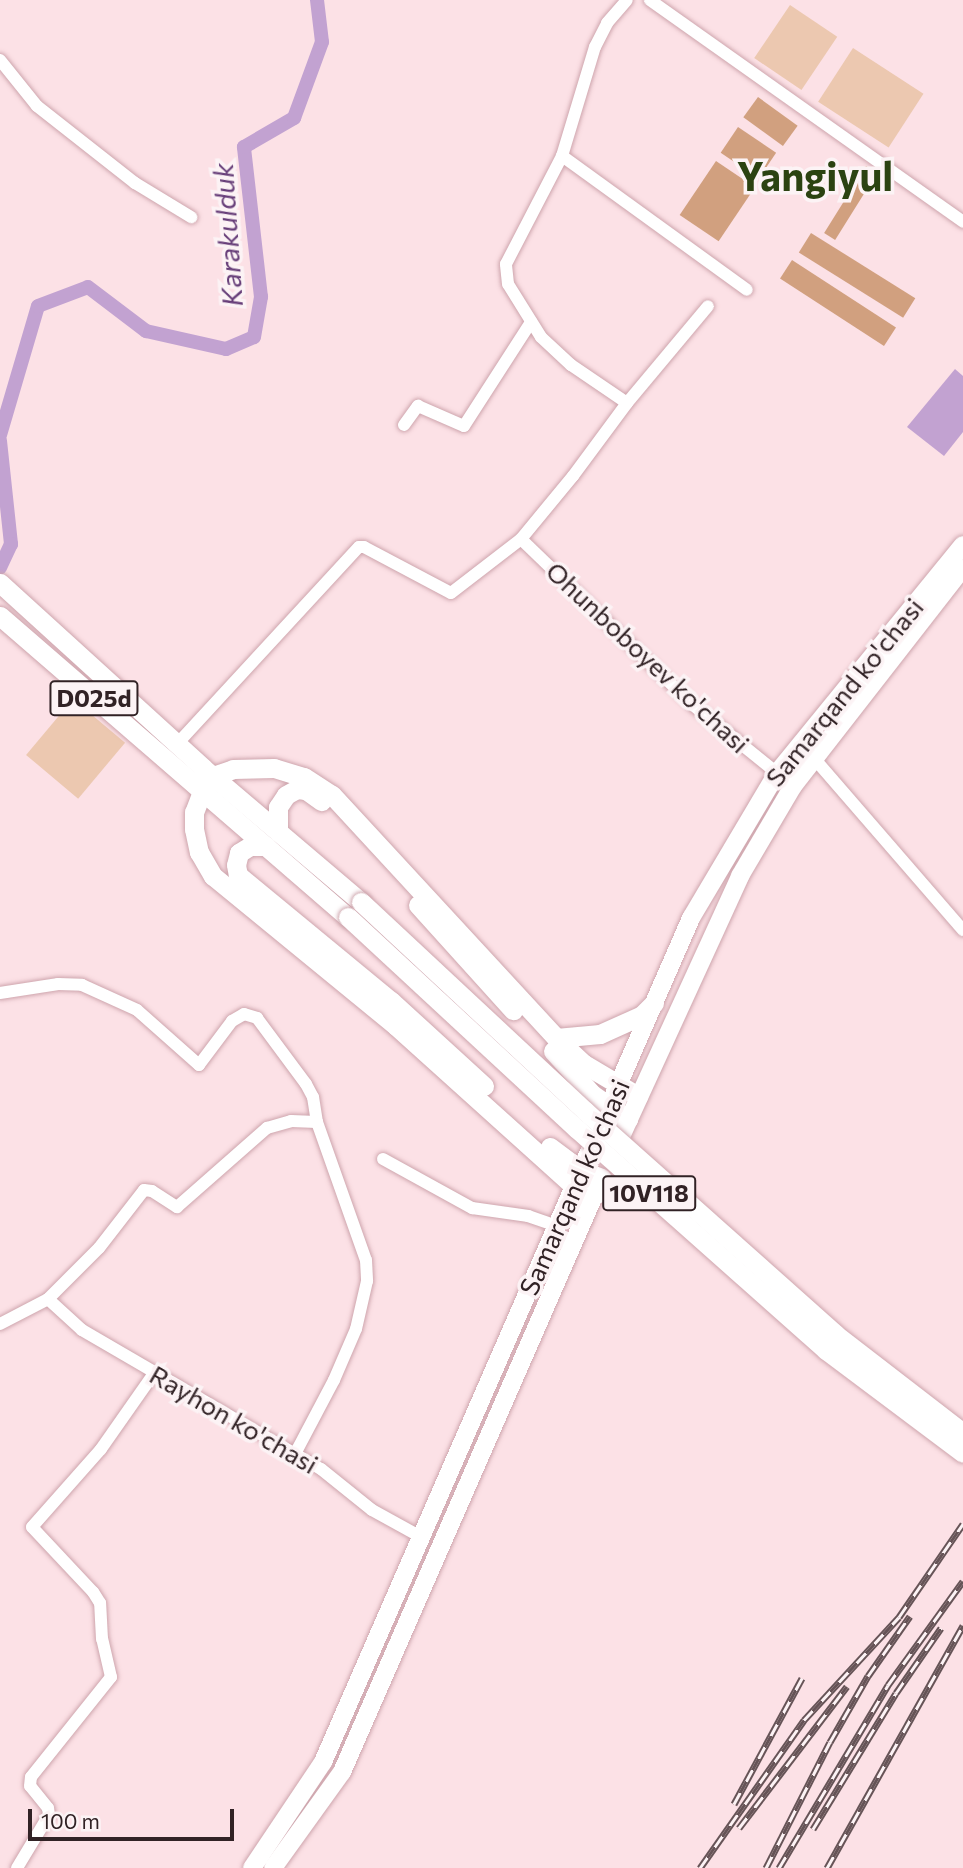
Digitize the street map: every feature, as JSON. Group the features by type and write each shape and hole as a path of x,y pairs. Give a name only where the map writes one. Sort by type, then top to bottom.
{"main road":[{"name":"Samarqand ko'chasi","path":"252,1868 323,1762 691,918 777,774 963,545"},
{"name":"Samarqand ko'chasi","path":"273,1868 342,1772 598,1186 740,876 813,757 963,568"},
{"name":"D025d","path":"0,583 177,744 208,783"},
{"name":"D025d","path":"0,616 208,783"},
{"path":"18,633 35,616"},
{"path":"598,1186 577,1178 213,876 199,852 194,829 194,812 208,783 233,769 274,768 304,777 332,795 556,1038 584,1064 618,1087 638,1096"},
{"name":"10V118","path":"208,783 585,1111 835,1334 963,1433"},
{"path":"577,1178 562,1158 391,1001 239,875 236,865 239,853 250,846 272,839 278,807 286,795 301,789 316,796 385,867 468,964 609,1108 628,1119"},
{"name":"10V118","path":"355,909 577,1129 825,1350 963,1453"},
{"path":"556,1038 600,1034 642,1014 654,1003"},
{"path":"557,1226 576,1237"}],"street":[{"path":"627,0 607,23 595,47 562,156 506,264 508,284 531,322 571,365 627,403"},
{"path":"650,0 963,222"},
{"path":"0,60 37,106 135,183 191,217"},
{"path":"562,156 747,290"},
{"path":"177,744 359,547 364,547 451,593 521,539 627,403 708,306"},
{"path":"404,425 418,406 464,426 531,322"},
{"name":"Ohunboboyev ko'chasi","path":"521,539 693,705 777,774"},
{"path":"813,757 963,930"},
{"path":"0,993 58,984 82,985 125,1003 199,1065 232,1021 244,1014 257,1018 306,1084 366,1260 367,1281 356,1329 334,1380 295,1454"},
{"path":"0,1324 48,1299 99,1248 145,1190 152,1191 177,1207 267,1128 291,1121 317,1122"},
{"path":"383,1159 472,1208 528,1216 557,1226"},
{"name":"Rayhon ko'chasi","path":"48,1299 82,1330 321,1469 372,1510 421,1537"},
{"path":"17,1868 49,1815 48,1808 30,1786 31,1777 111,1677 102,1639 100,1604 93,1592 32,1527 101,1449 155,1372"}],"shaded area":[{"path":"790,5 837,37 801,90 754,58"},
{"path":"853,48 923,94 889,147 818,102"},
{"path":"758,97 798,126 783,146 743,117"},
{"path":"738,127 776,153 759,178 721,153"},
{"path":"716,161 755,187 719,241 680,215"},
{"path":"866,166 877,173 835,240 824,233"},
{"path":"811,233 915,298 903,318 799,253"},
{"path":"792,260 896,328 884,346 780,278"},
{"path":"955,369 963,376 963,432 944,456 907,427"},
{"path":"73,699 125,743 78,799 26,755"}],"waterway":[{"name":"Karakulduk","path":"0,435 38,306 88,287 146,331 226,349 254,337 261,297 244,147 294,118 322,42 317,0"},
{"name":"Karakulduk","path":"0,441 11,544 0,568"}],"railway":[{"path":"700,1868 804,1720 899,1617 963,1524"},
{"path":"779,1868 888,1685 963,1581"},
{"path":"766,1868 830,1742 868,1676 910,1616"},
{"path":"827,1868 963,1626"},
{"path":"813,1829 896,1693 941,1628"},
{"path":"734,1804 802,1678"},
{"path":"739,1828 847,1686"}],"district":[{"name":"Yangiyul","path":"815,175"}]}
